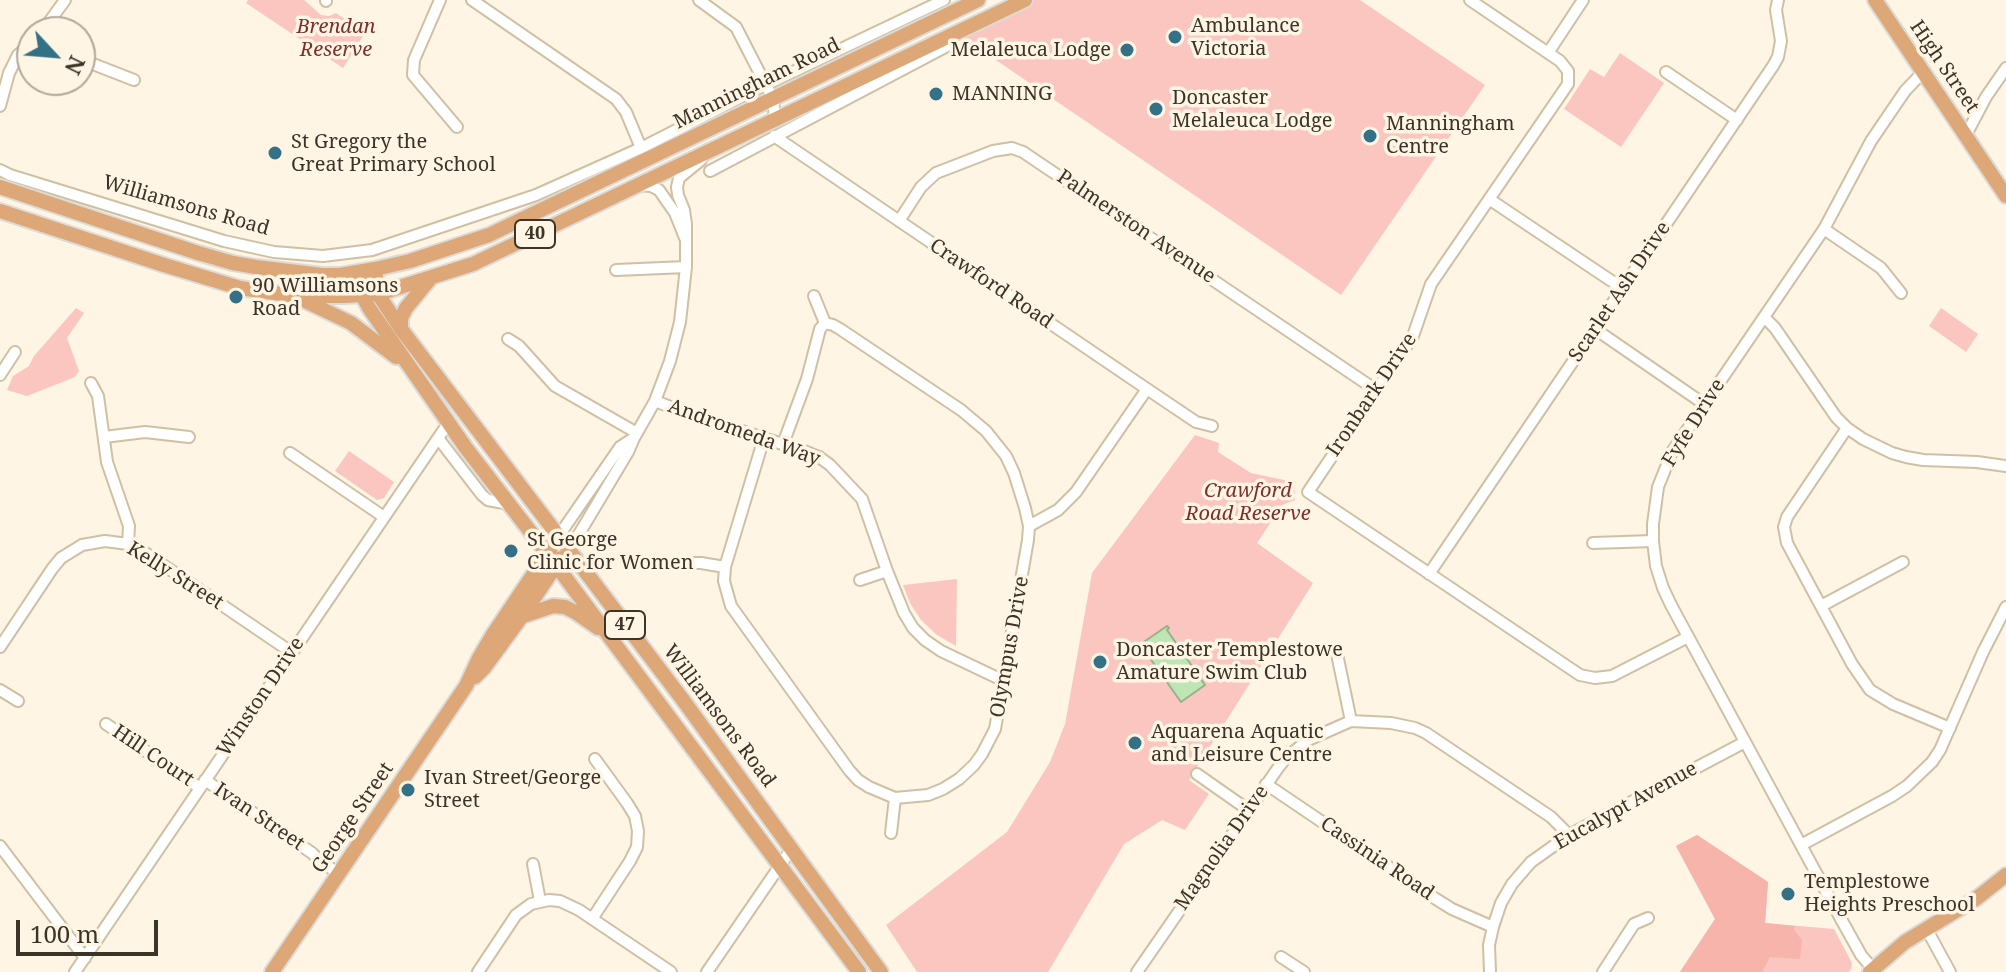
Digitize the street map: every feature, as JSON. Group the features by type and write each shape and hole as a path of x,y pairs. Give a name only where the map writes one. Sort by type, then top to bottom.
{"main road":[{"name":"Manningham Road","path":"340,275 410,261 489,235 978,0"},
{"name":"Manningham Road","path":"295,296 378,294 473,264 1025,0"},
{"name":"High Street","path":"1875,0 2006,196"},
{"path":"661,152 669,170"},
{"name":"Williamsons Road","path":"4,180 219,259 256,267 340,275"},
{"name":"40","path":"0,211 237,287 295,296"},
{"name":"47","path":"375,269 378,294"},
{"name":"47","path":"359,272 362,295"},
{"path":"401,329 401,318 406,308 431,279"},
{"name":"Williamsons Road","path":"378,294 401,329 683,700 881,972"},
{"name":"Williamsons Road","path":"362,295 411,370 780,865 850,968"},
{"path":"295,296 358,327 411,370"},
{"path":"552,559 562,543"},
{"name":"George Street","path":"466,686 484,668 522,616 552,559"},
{"name":"George Street","path":"272,972 466,686 492,636 552,559"},
{"path":"522,616 553,606 565,607 607,634"},
{"path":"1872,970 1889,954 1977,898 2006,875"}],"street":[{"path":"440,0 414,60 413,75 457,127"},
{"path":"472,0 616,99 626,112 641,148"},
{"path":"699,0 736,27 773,99 775,119"},
{"name":"Manningham Road","path":"536,195 641,148 766,84 944,0"},
{"path":"1470,0 1548,53 1583,0"},
{"name":"Scarlet Ash Drive","path":"1429,574 1778,57 1781,41 1776,10 1778,0"},
{"name":"Manningham Road","path":"710,171 947,46 954,34"},
{"name":"Ironbark Drive","path":"1548,53 1568,71 1568,84 1431,284 1413,336 1308,492 1587,677 1603,678 1622,672 1688,637"},
{"path":"96,65 134,80"},
{"path":"1962,129 2006,68"},
{"path":"0,106 4,71"},
{"path":"1666,72 1737,120"},
{"name":"Fyfe Drive","path":"1872,970 1858,951 1663,588 1653,541 1654,507 1672,452 1824,229 1871,141 1905,91 1923,72"},
{"name":"Manningham Road","path":"741,135 759,144"},
{"name":"Crawford Road","path":"774,136 1196,422 1212,426"},
{"path":"562,543 620,447 635,435 655,401 676,343 683,298 686,239 684,210 677,187 679,178 721,145"},
{"name":"Palmerston Avenue","path":"899,221 921,187 936,173 1002,148 1012,148 1023,152 1376,390"},
{"name":"Williamsons Road","path":"4,180 224,241 274,252 323,256 382,248 536,195"},
{"path":"638,185 659,190 675,213 686,239"},
{"path":"528,216 536,195 554,204"},
{"path":"1489,199 1622,288"},
{"path":"1824,229 1881,268 1901,293"},
{"path":"616,270 686,267"},
{"path":"783,444 807,379 820,329 825,323 814,296"},
{"path":"1764,317 1775,328 1827,406 1847,428 1878,447 1906,457 2006,466"},
{"name":"Olympus Drive","path":"825,323 840,329 961,410 986,431 1006,456 1014,473 1029,526 995,729 982,754 959,779 928,795 895,798"},
{"path":"1595,329 1704,404"},
{"path":"508,339 519,346 555,386 635,435"},
{"path":"0,375 15,352"},
{"path":"91,383 98,396 107,462 129,526 128,544"},
{"path":"1029,526 1058,510 1076,492 1147,389"},
{"name":"Andromeda Way","path":"655,401 819,457 830,465 862,499 887,571 913,628 950,656 1004,681"},
{"name":"Winston Drive","path":"75,972 449,422"},
{"path":"1847,428 1794,505 1784,527 1787,543 1852,664 1870,690 1893,704 1950,728"},
{"path":"104,437 145,432 189,437"},
{"name":"Williamsons Road","path":"438,438 482,495 488,500 509,504"},
{"path":"764,438 725,567 724,581 731,606 849,770 869,787 895,798 891,833"},
{"path":"290,453 384,517"},
{"name":"Kelly Street","path":"0,647 61,558 82,545 105,541 128,544 147,554 291,652"},
{"path":"1593,543 1653,541"},
{"path":"1821,606 1903,562"},
{"path":"680,563 725,567"},
{"path":"860,580 887,571"},
{"path":"1801,845 1907,786 1932,762 2006,607"},
{"path":"1337,654 1351,721"},
{"path":"0,690 18,701"},
{"name":"Magnolia Drive","path":"1137,972 1247,809 1286,758 1308,740 1351,721 1391,723 1426,733 1551,817 1569,835"},
{"name":"Hill Court","path":"106,724 202,784"},
{"name":"Eucalypt Avenue","path":"1490,972 1489,945 1501,903 1521,873 1543,852 1569,835 1745,742"},
{"path":"592,919 630,861 637,847 638,831 635,816 595,759"},
{"path":"1197,774 1247,809"},
{"name":"Ivan Street","path":"202,784 340,871"},
{"name":"Cassinia Road","path":"1266,784 1436,899 1493,927"},
{"path":"0,846 85,958"},
{"path":"707,972 792,848"},
{"path":"533,864 540,901"},
{"path":"478,972 516,915 540,901 560,901 570,904 671,972"},
{"path":"1603,972 1634,924 1648,918"},
{"path":"1926,928 1950,972"},
{"path":"1281,957 1304,972"}],"green space":[{"name":"Brendan Reserve","path":"248,0 304,0 321,15 336,13 365,33 343,68 246,3"},
{"name":"Manningham Centre","path":"1023,0 1360,0 1485,85 1341,295 965,39 962,30"},
{"path":"1620,53 1664,83 1621,147 1564,109 1590,69 1604,77"},
{"path":"76,308 84,313 67,338 79,371 75,377 27,396 7,390 13,376 29,366 34,356"},
{"path":"1941,308 1978,334 1966,352 1929,326"},
{"name":"Aquarena Aquatic and Leisure Centre","path":"1195,435 1219,443 1218,452 1251,473 1294,482 1295,500 1282,505 1257,543 1313,583 1189,780 1209,794 1185,830 1162,820 1124,844 1048,972 917,972 886,925 1007,832 1050,762 1065,724 1092,573"},
{"path":"349,451 394,482 384,498 377,500 335,471"},
{"path":"957,579 956,646 937,635 921,620 903,585"},
{"path":"1697,835 1768,882 1765,923 1834,929 1852,963 1849,972 1680,972 1715,919 1676,846"}],"shaded area":[{"path":"1167,626 1205,685 1181,702 1142,647 1138,646"},
{"path":"1697,835 1768,882 1765,923 1795,926 1794,930 1802,940 1800,959 1770,957 1762,972 1680,972 1715,919 1676,846"}],"place":[{"name":"Ambulance Victoria","path":"1175,37"},
{"name":"Melaleuca Lodge","path":"1127,50"},
{"name":"MANNING","path":"936,94"},
{"name":"Doncaster Melaleuca Lodge","path":"1156,109"},
{"name":"Manningham Centre","path":"1370,136"},
{"name":"St Gregory the Great Primary School","path":"275,153"},
{"name":"90 Williamsons Road","path":"236,297"},
{"name":"St George Clinic for Women","path":"511,551"},
{"name":"Doncaster Templestowe Amature Swim Club","path":"1100,662"},
{"name":"Aquarena Aquatic and Leisure Centre","path":"1135,743"},
{"name":"Ivan Street/George Street","path":"408,790"},
{"name":"Templestowe Heights Preschool","path":"1788,894"}],"park label":[{"name":"Crawford Road Reserve","path":"1248,502"}]}
